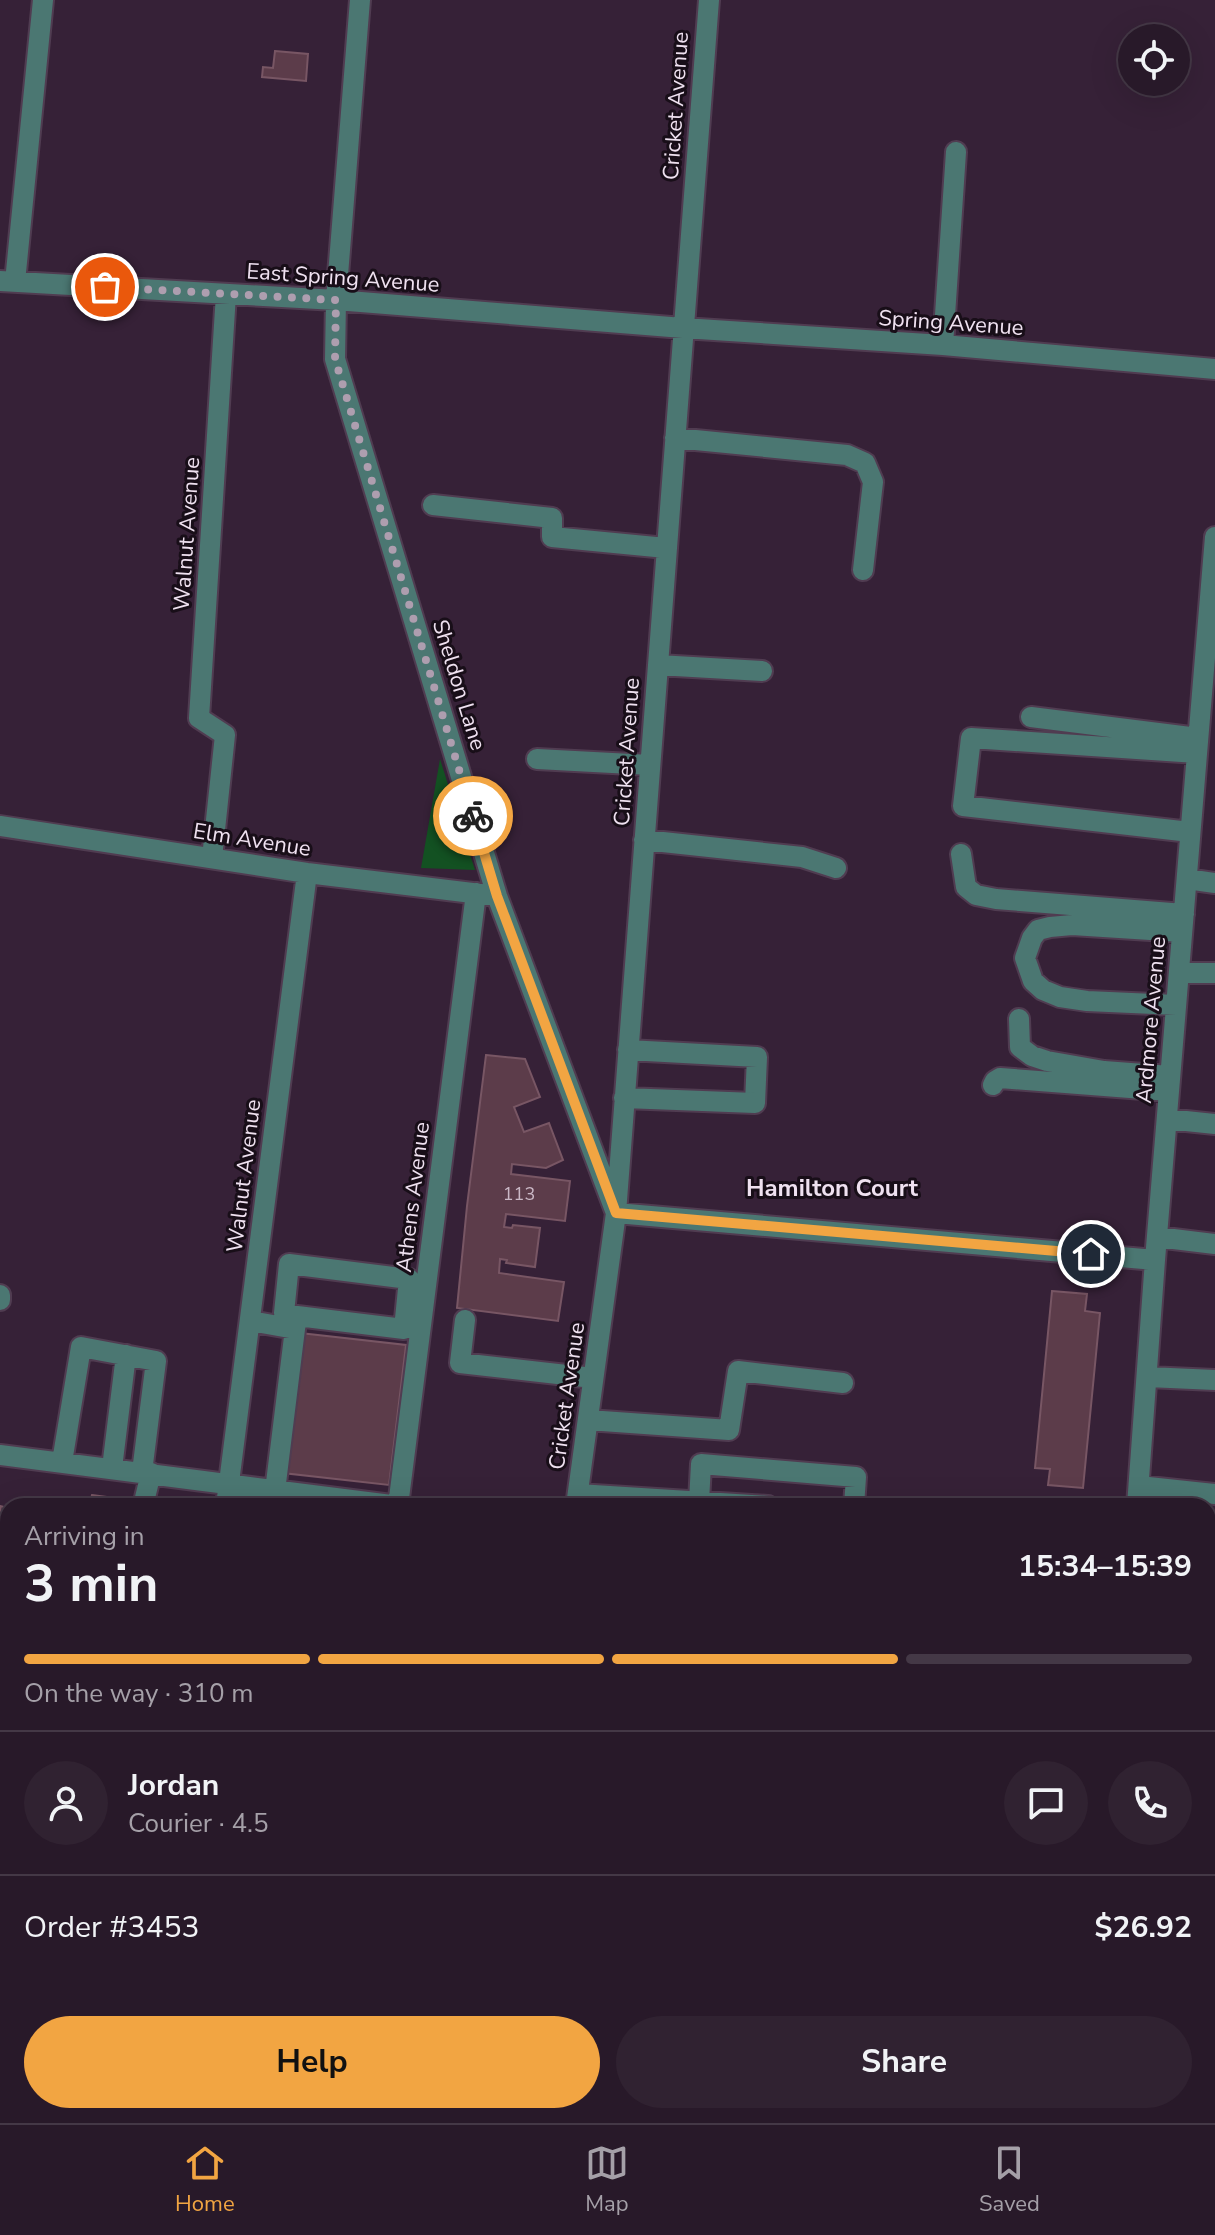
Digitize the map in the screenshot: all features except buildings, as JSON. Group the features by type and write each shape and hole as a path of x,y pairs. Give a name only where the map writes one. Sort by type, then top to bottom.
{"street":[{"path":"8,281 43,0"},
{"name":"Sheldon Lane","path":"360,0 336,300 335,359 497,896 616,1213"},
{"name":"Cricket Avenue","path":"577,1498 616,1213 709,0"},
{"path":"943,345 956,152"},
{"name":"East Spring Avenue","path":"8,281 336,300 683,328"},
{"name":"Walnut Avenue","path":"212,858 225,735 199,718 226,294"},
{"name":"Spring Avenue","path":"683,328 943,345 1215,369"},
{"path":"675,438 847,455 865,463 873,482 863,570"},
{"path":"433,505 552,518 552,537 666,548"},
{"name":"Ardmore Avenue","path":"1138,1496 1215,537"},
{"path":"658,665 762,671"},
{"path":"1031,717 1198,745"},
{"path":"1190,832 963,806 971,738 1198,745"},
{"path":"537,759 650,765"},
{"name":"Elm Avenue","path":"0,826 307,873 497,896"},
{"path":"644,840 802,857 836,868"},
{"path":"961,854 966,887 976,895 1183,923"},
{"name":"Walnut Avenue","path":"227,1496 307,873"},
{"path":"1187,879 1215,883"},
{"name":"Athens Avenue","path":"399,1498 476,893"},
{"path":"1176,1005 1060,997 1043,990 1033,981 1025,958 1038,930 1050,927 1183,923"},
{"path":"1179,973 1215,973"},
{"path":"1019,1019 1020,1047 1032,1056 1170,1084"},
{"path":"624,1098 755,1103 757,1057 628,1050"},
{"path":"993,1085 1000,1078 1170,1084"},
{"path":"1167,1119 1215,1124"},
{"path":"616,1213 1155,1260"},
{"path":"1157,1237 1215,1244"},
{"path":"250,1321 404,1329 409,1279 289,1264 284,1313 296,1322"},
{"path":"465,1320 460,1363 593,1378"},
{"path":"275,1491 296,1322"},
{"path":"62,1462 81,1347 156,1361 144,1498"},
{"path":"112,1468 126,1355"},
{"path":"588,1420 729,1430 738,1371 843,1383"},
{"path":"1148,1377 1215,1380"},
{"path":"0,1455 147,1472 227,1496 275,1491 332,1498"},
{"path":"699,1498 701,1464 856,1477 855,1498"},
{"path":"1138,1496 1215,1494"}],"green space":[{"path":"440,759 475,870 421,868"}],"way so far":[{"path":"105,287 336,300 335,359 473,816"}],"district":[{"name":"Hamilton Court","path":"832,1188"}],"route":[{"path":"473,816 497,896 616,1213 1091,1254"}]}
